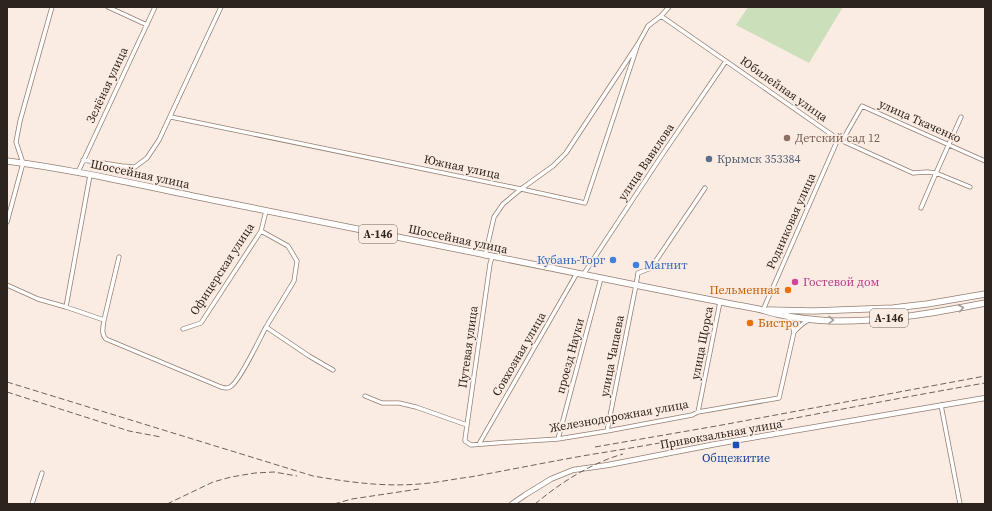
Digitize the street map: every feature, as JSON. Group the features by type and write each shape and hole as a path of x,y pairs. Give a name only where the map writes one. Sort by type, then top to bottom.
{"highway":[{"name":"Шоссейная улица","path":"7,161 78,172 485,256 763,310"},
{"name":"А-146","path":"763,310 776,309 820,311 892,308 927,304 985,294"},
{"name":"А-146","path":"763,310 774,314 811,319 853,321 899,317 955,309 985,302"}],"main road":[{"name":"Привокзальная улица","path":"512,504 551,479 573,470 985,398"}],"street":[{"path":"7,222 23,163 16,142 17,135 52,7"},
{"path":"108,7 147,25"},
{"name":"Зелёная улица","path":"78,172 156,7"},
{"path":"83,160 135,167 147,158 160,140 220,7"},
{"path":"485,256 494,217 503,204 553,166 566,153 638,44 648,26 661,16 669,7"},
{"name":"Юбилейная улица","path":"661,16 840,140 913,173 936,173 970,187"},
{"name":"Южная улица","path":"171,117 585,203 638,44"},
{"name":"улица Вавилова","path":"584,275 660,158 726,61"},
{"name":"улица Ткаченко","path":"840,140 862,106 985,161"},
{"path":"921,208 961,117"},
{"name":"Родниковая улица","path":"763,310 840,140"},
{"path":"66,307 90,175"},
{"path":"636,285 638,273 651,268 705,188"},
{"name":"Офицерская улица","path":"183,329 201,323 261,231 266,211"},
{"path":"119,257 104,320 103,336 106,339 221,387 227,388 232,387 244,369 266,327 294,281 297,260 288,246 261,231"},
{"name":"Путевая улица","path":"465,439 492,257"},
{"name":"Совхозная улица","path":"478,444 577,273"},
{"name":"проезд Науки","path":"558,439 601,278"},
{"path":"7,285 38,299 104,320"},
{"name":"улица Чапаева","path":"607,431 636,285"},
{"name":"улица Щорса","path":"698,412 720,302"},
{"path":"788,316 794,332"},
{"path":"794,332 804,322 811,319"},
{"path":"266,327 333,370"},
{"name":"Железнодорожная улица","path":"465,439 465,441 471,445 558,439 779,398 794,332"},
{"path":"365,396 382,403 399,403 416,407 467,425"},
{"path":"941,405 960,504"},
{"path":"32,504 42,472"}],"green space":[{"path":"748,7 843,7 809,63 736,25"}],"railway":[{"path":"595,447 985,376"},
{"path":"7,382 313,476 352,482 392,485 406,485 470,477 985,383"},
{"path":"7,392 129,431 161,437"},
{"path":"535,504 576,474 623,454"},
{"path":"167,504 213,482 231,477 255,473 274,472 297,476"},
{"path":"334,504 352,499 419,489"}],"place":[{"name":"Детский сад 12","path":"787,138"},
{"name":"Крымск 353384","path":"709,159"},
{"name":"Кубань-Торг","path":"613,260"},
{"name":"Магнит","path":"636,265"},
{"name":"Гостевой дом","path":"795,282"},
{"name":"Пельменная","path":"788,290"},
{"name":"Бистро","path":"750,323"},
{"name":"Общежитие","path":"736,445"}]}
